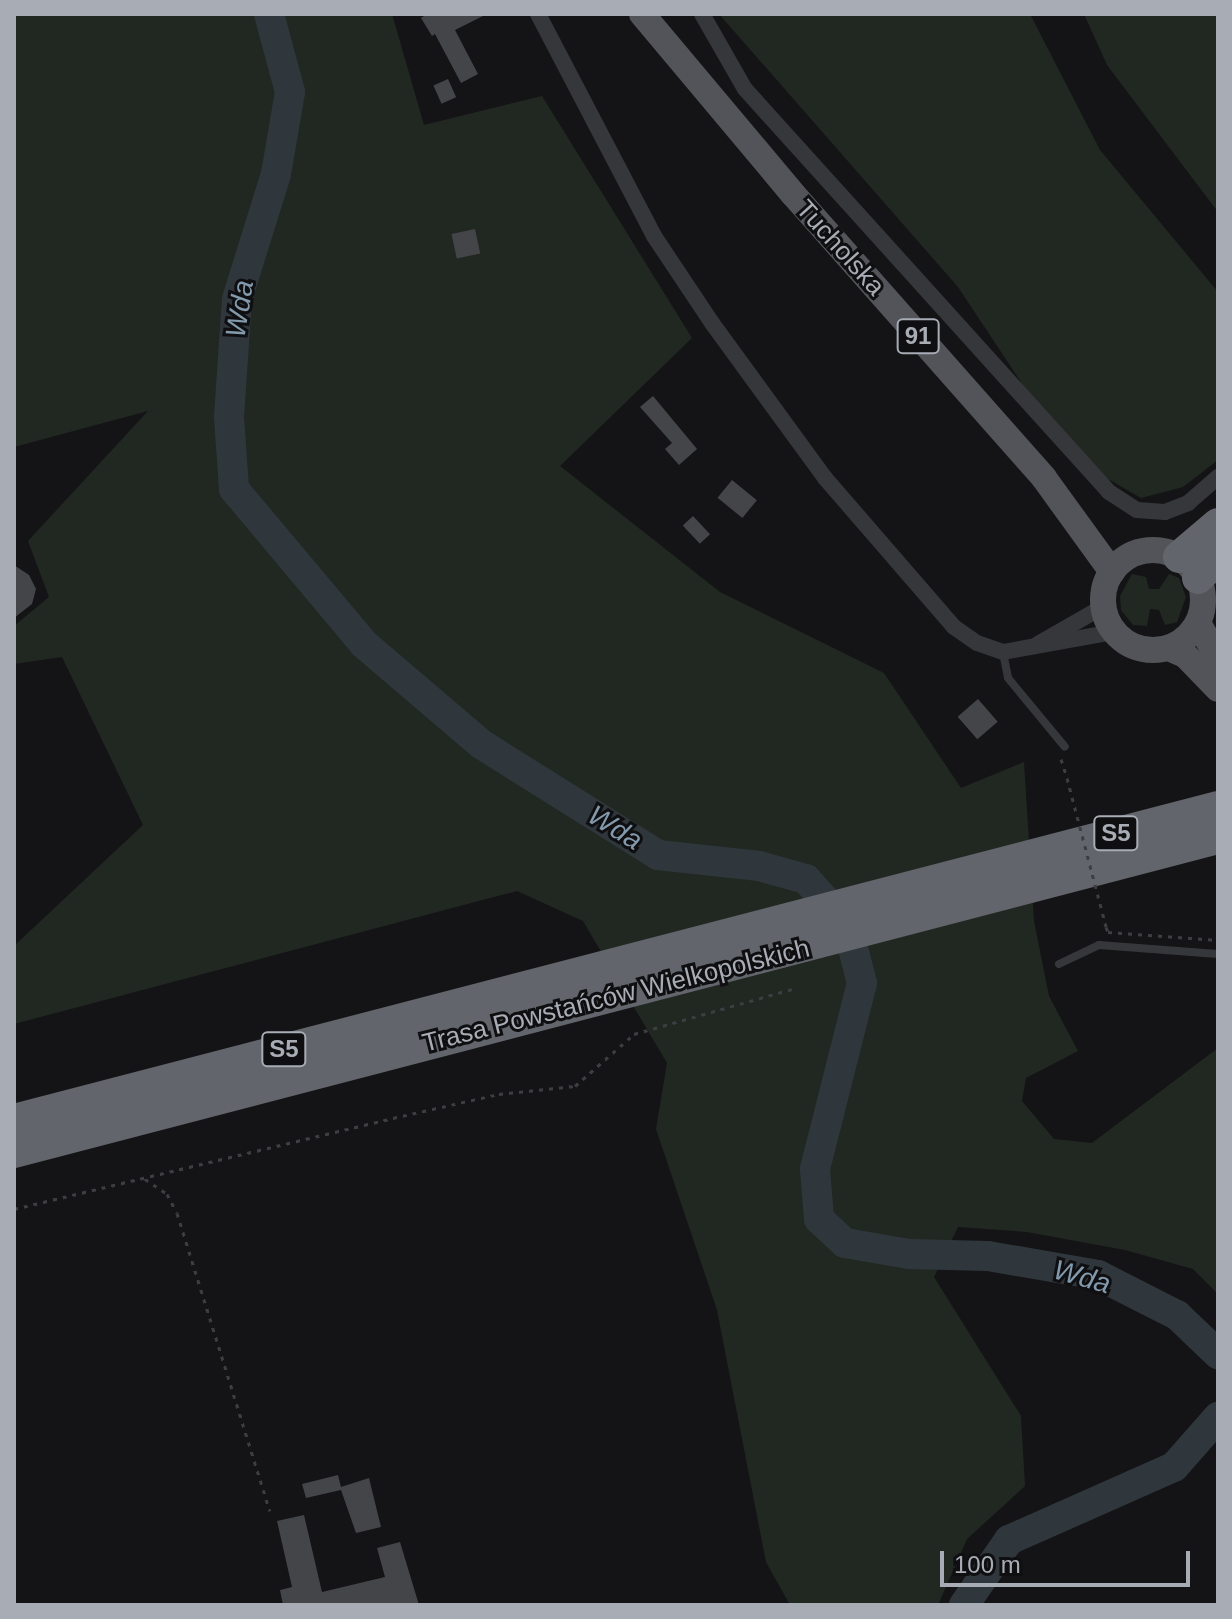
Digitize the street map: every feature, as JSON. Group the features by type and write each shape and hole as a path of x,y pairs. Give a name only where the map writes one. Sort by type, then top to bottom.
{"highway":[{"path":"1198,565 1218,524"},
{"name":"Trasa Powstańców Wielkopolskich","path":"14,1152 1015,860 1218,807"},
{"name":"Trasa Powstańców Wielkopolskich","path":"14,1120 1023,891 1218,838"}],"main road":[{"name":"Tucholska","path":"642,14 793,194 1044,478 1112,572"},
{"name":"Tucholska","path":"1044,478 1132,555"},
{"path":"1169,648 1198,623 1203,601 1198,565 1152,550 1132,555 1112,572 1104,606 1114,632 1135,647 1169,648 1185,655 1218,689"},
{"path":"1198,623 1218,658"}],"street":[{"path":"538,14 654,236 825,478 954,627 977,643 1003,652 1023,652 1114,632"},
{"path":"702,14 761,108 1109,492 1137,510 1165,512 1188,503 1218,477"},
{"path":"1023,652 1104,606"}],"lane":[{"path":"1003,652 1008,678 1065,747"},
{"path":"1059,964 1099,945 1218,954"}],"path":[{"path":"1065,747 1060,757 1108,932 1218,940"},
{"path":"14,1209 499,1094 575,1086 634,1034 796,988"},
{"path":"145,1179 167,1194 177,1213 270,1511"}],"shaded area":[{"path":"14,14 392,14 424,125 542,96 692,338 560,466 720,592 884,673 961,788 1024,762 1034,921 1049,996 1078,1051 1026,1078 1022,1101 1054,1139 1092,1143 1218,1048 1218,1294 1193,1269 1125,1250 1027,1232 958,1227 934,1277 1021,1416 1025,1486 967,1539 938,1605 790,1605 766,1562 717,1310 656,1129 667,1063 583,921 517,891 14,1024 14,946 143,825 62,657 14,664 14,626 49,597 28,541 148,411 14,447"},
{"path":"719,14 1030,14 1100,150 1218,292 1218,460 1183,487 1141,498 1103,476 1025,388 958,287"},
{"path":"1084,14 1218,14 1218,212 1107,65"},
{"path":"1132,574 1146,577 1149,589 1159,589 1169,574 1179,578 1186,597 1177,622 1165,625 1159,610 1150,609 1147,626 1133,625 1121,610 1120,596"}],"building":[{"path":"427,14 487,14 455,30 478,74 461,83 435,34 432,36 421,18"},
{"path":"448,79 456,97 442,104 433,86"},
{"path":"475,229 480,253 457,258 452,234"},
{"path":"653,396 697,449 679,465 665,449 672,443 640,407"},
{"path":"732,480 757,500 742,518 718,498"},
{"path":"693,516 710,534 700,544 683,526"},
{"path":"14,565 29,575 36,589 32,604 14,618"},
{"path":"978,699 998,722 977,739 958,717"},
{"path":"338,1475 341,1487 369,1478 381,1527 356,1533 341,1490 306,1498 302,1484"},
{"path":"304,1515 322,1592 385,1577 377,1548 400,1542 419,1605 283,1605 280,1590 292,1587 277,1521"}],"waterway":[{"name":"Wda","path":"269,14 290,92 276,174 237,299 229,417 234,489 364,644 481,744 658,855 759,866 806,879 847,925 862,983 815,1169 819,1219 845,1243 909,1254 988,1256 1098,1275 1177,1315 1218,1354"},
{"name":"Wda","path":"964,1605 1009,1540 1174,1467 1218,1417"}]}
